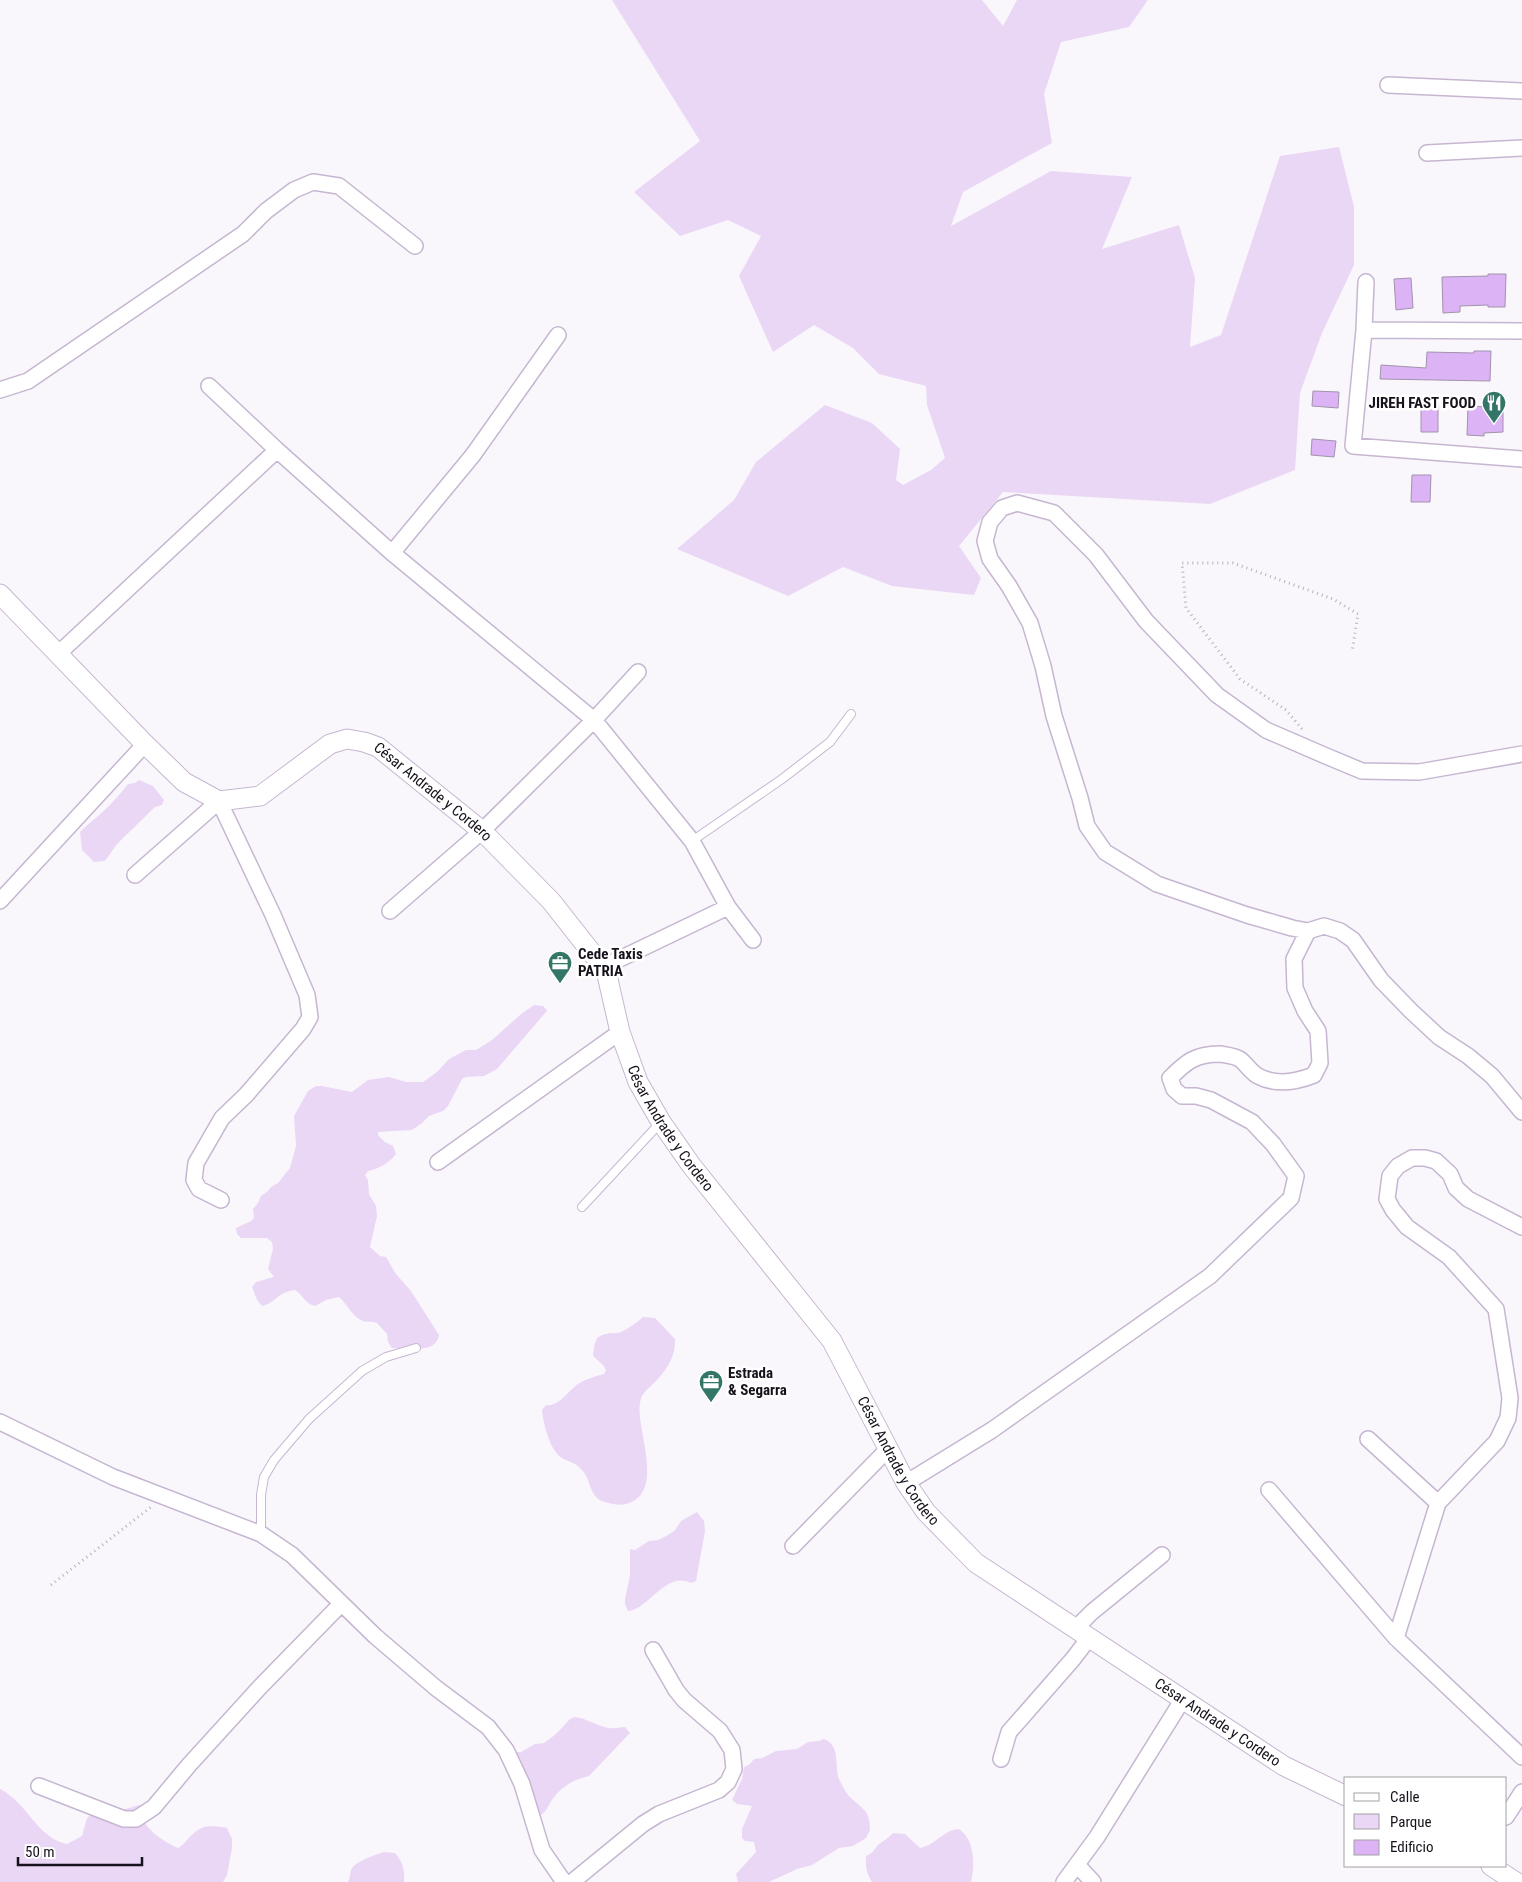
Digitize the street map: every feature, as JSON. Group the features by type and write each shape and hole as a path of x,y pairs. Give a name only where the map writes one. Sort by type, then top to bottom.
{"street":[{"path":"1388,84 1522,91"},
{"path":"1427,153 1522,148"},
{"path":"0,390 28,381 243,234 266,211 294,190 313,182 339,186 415,246"},
{"path":"1366,282 1364,330 1353,446 1522,459"},
{"path":"1364,330 1522,330"},
{"path":"392,553 473,455 558,335"},
{"path":"209,386 276,450 392,553 594,720 692,841 728,907 753,940"},
{"path":"58,654 276,450"},
{"path":"1522,754 1419,772 1362,771 1266,730 1217,696 1146,621 1096,555 1054,513 1017,503 1002,508 990,522 984,540 990,559 1009,586 1030,623 1043,666 1054,716 1087,826 1105,852 1157,884 1247,915 1308,931 1324,926 1340,931 1353,940 1381,980 1405,1005 1439,1037 1468,1056 1492,1076 1522,1112"},
{"path":"0,594 184,782 219,801 273,915 307,995 310,1017 303,1029 246,1095 222,1118 196,1163 194,1180 199,1189 221,1200"},
{"path":"390,912 482,831 594,720 638,672"},
{"name":"César Andrade y Cordero","path":"219,801 260,796 330,744 347,739 378,747 482,831 551,901 603,967 607,975 620,1032 638,1082 661,1122 692,1165 832,1341 906,1483 926,1512 976,1564 1284,1766 1344,1795"},
{"path":"0,901 145,744"},
{"path":"135,874 219,801"},
{"path":"603,967 728,907"},
{"path":"906,1483 992,1430 1210,1276 1291,1198 1296,1176 1273,1144 1252,1122 1211,1100 1196,1096 1182,1096 1174,1089 1170,1078 1195,1057 1208,1054 1227,1055 1241,1060 1248,1069 1259,1077 1278,1082 1297,1082 1314,1075 1320,1063 1318,1031 1305,1011 1295,988 1294,959 1308,931"},
{"path":"438,1162 620,1032"},
{"path":"1396,1638 1438,1503 1497,1441 1508,1418 1509,1404 1505,1360 1496,1309 1449,1257 1407,1227 1393,1210 1387,1199 1390,1176 1398,1166 1412,1158 1425,1158 1436,1161 1450,1174 1456,1188 1468,1199 1522,1227"},
{"path":"0,1422 113,1477 261,1534 292,1555 375,1636 436,1688 488,1727 506,1750 522,1784 542,1850 564,1882"},
{"path":"1368,1439 1438,1503"},
{"path":"793,1546 888,1449"},
{"path":"1269,1490 1396,1638 1522,1757"},
{"path":"1001,1759 1009,1732 1073,1659 1092,1612 1162,1555"},
{"path":"39,1786 124,1820 136,1819 154,1807 188,1765 260,1687 341,1604"},
{"path":"572,1882 659,1814 720,1790 728,1782 734,1769 732,1750 720,1731 684,1700 676,1690 653,1650"},
{"path":"1064,1882 1097,1837 1183,1699"},
{"path":"1507,1815 1522,1792"},
{"path":"1077,1865 1093,1882"},
{"path":"1493,1867 1516,1882"}],"lane":[{"path":"692,841 782,779 830,742 851,714"},
{"path":"582,1207 661,1122"},
{"path":"261,1534 261,1495 264,1477 274,1460 309,1419 362,1371 386,1357 416,1348"}],"path":[{"path":"1303,730 1286,710 1240,679 1186,608 1182,563 1233,563 1333,598 1358,614 1352,652"},
{"path":"51,1585 163,1497"}],"green space":[{"path":"612,0 982,0 1003,26 1017,0 1148,0 1129,27 1061,42 1044,94 1052,143 963,192 951,226 1051,171 1132,177 1102,249 1179,225 1195,278 1190,347 1221,335 1280,156 1339,147 1354,207 1354,265 1322,333 1300,393 1295,470 1210,504 1003,492 959,546 981,578 974,595 892,586 843,567 788,596 677,549 734,500 756,462 825,405 872,423 900,449 896,480 903,485 931,470 945,458 927,405 926,386 879,374 853,348 814,325 773,352 739,276 761,236 728,220 680,236 634,192 700,141"},
{"path":"139,780 153,786 164,800 162,805 155,807 117,844 105,861 94,862 82,850 80,832 109,806 128,784"},
{"path":"534,1005 543,1006 547,1010 497,1069 484,1076 462,1079 448,1106 443,1111 429,1116 412,1130 378,1132 378,1135 385,1142 393,1146 396,1154 387,1163 368,1171 365,1175 368,1180 369,1194 376,1206 377,1216 370,1247 380,1256 386,1257 396,1274 411,1291 439,1335 437,1341 427,1348 392,1348 388,1342 387,1334 377,1323 358,1318 339,1297 326,1300 315,1306 308,1303 295,1290 284,1293 271,1303 262,1306 257,1300 252,1287 256,1282 274,1277 268,1269 273,1249 272,1242 267,1238 241,1238 237,1234 236,1228 254,1218 253,1209 261,1196 278,1183 290,1168 296,1146 294,1116 308,1091 316,1086 322,1086 352,1092 368,1080 389,1077 406,1082 423,1082 437,1072 449,1059 466,1050 476,1050 492,1040"},
{"path":"643,1317 655,1318 675,1339 675,1346 669,1364 644,1393 641,1400 640,1414 647,1474 645,1487 638,1498 623,1505 615,1504 597,1498 592,1492 584,1472 577,1465 562,1458 554,1449 548,1436 542,1410 546,1405 555,1404 581,1382 604,1374 606,1370 603,1365 593,1356 597,1338 605,1334 623,1331"},
{"path":"697,1512 704,1521 705,1531 696,1581 691,1583 682,1580 673,1582 665,1586 643,1604 628,1611 625,1599 630,1576 630,1549 635,1550 649,1541 658,1540 668,1535 675,1530 681,1521"},
{"path":"574,1717 609,1728 625,1727 630,1733 589,1776 573,1781 559,1791 545,1811 539,1816 514,1752 521,1752 535,1744 544,1743"},
{"path":"823,1739 829,1742 835,1750 839,1779 845,1790 863,1809 869,1819 870,1830 866,1838 853,1846 839,1848 812,1865 797,1869 769,1882 738,1882 736,1874 756,1852 754,1842 745,1841 742,1838 742,1829 752,1806 737,1804 732,1800 742,1779 744,1767 754,1759 762,1758 776,1751 797,1749 808,1742"},
{"path":"0,1789 10,1795 48,1835 67,1844 82,1836 87,1818 92,1814 119,1811 139,1805 146,1824 153,1833 178,1848 193,1834 205,1827 227,1828 232,1839 232,1848 227,1875 223,1882 0,1882"},
{"path":"959,1829 971,1846 973,1868 971,1882 872,1882 870,1879 866,1856 893,1833 905,1834 920,1848 931,1844 948,1832"},
{"path":"384,1852 395,1853 398,1856 403,1867 404,1882 348,1882 353,1867 366,1859"}],"building":[{"path":"1488,274 1506,274 1505,307 1488,307 1488,305 1460,306 1460,312 1443,313 1442,277 1488,276"},
{"path":"1411,278 1413,308 1396,310 1394,279"},
{"path":"1474,351 1491,351 1490,381 1380,379 1381,365 1426,368 1427,352 1474,353"},
{"path":"1313,391 1339,392 1338,408 1312,406"},
{"path":"1503,399 1503,432 1484,433 1484,436 1467,435 1468,406 1487,407 1487,400"},
{"path":"1421,404 1438,404 1438,432 1421,432"},
{"path":"1312,439 1336,441 1334,457 1311,455"},
{"path":"1412,475 1431,475 1430,502 1411,502"}],"place":[{"name":"JIREH FAST FOOD","path":"1494,424"},
{"name":"Cede Taxis PATRIA","path":"560,984"},
{"name":"Estrada & Segarra","path":"711,1403"}]}
